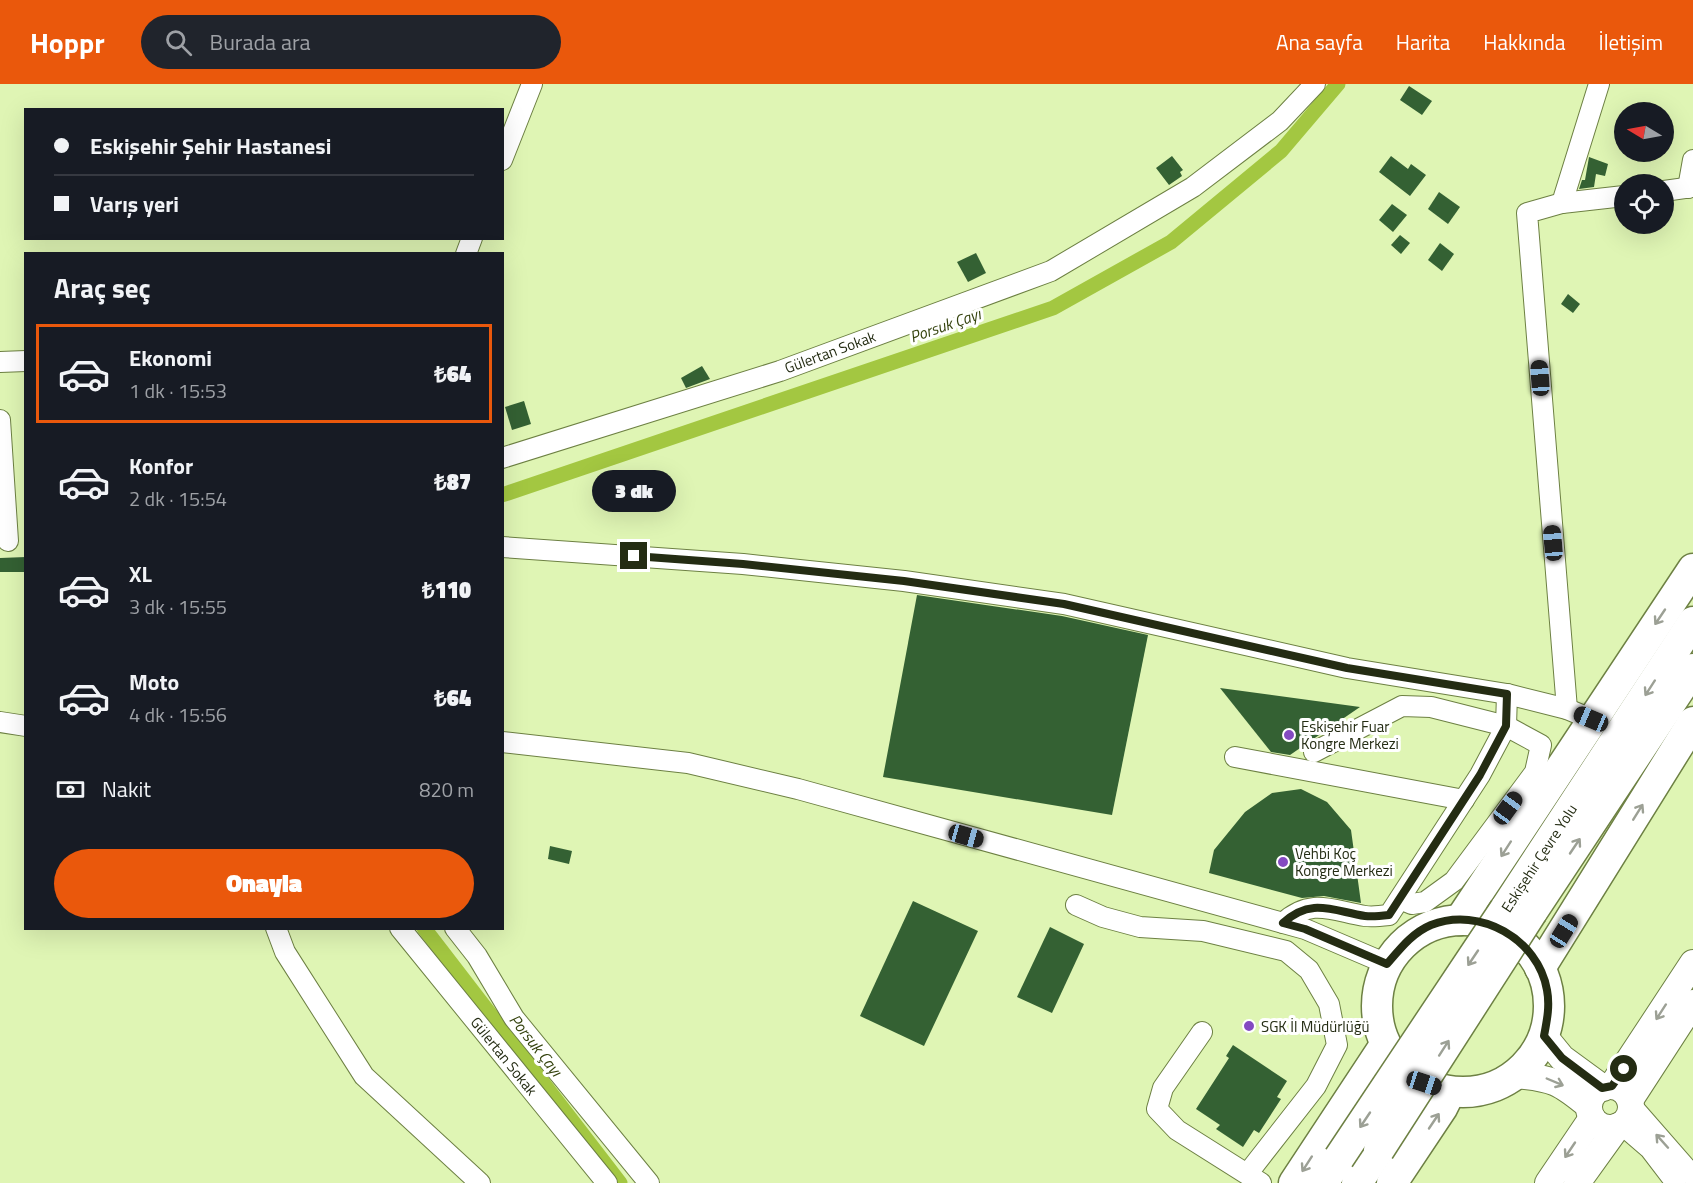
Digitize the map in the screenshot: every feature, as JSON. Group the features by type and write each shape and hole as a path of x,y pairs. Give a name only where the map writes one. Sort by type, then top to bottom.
{"highway":[{"path":"1460,920 1579,714 1693,569"},
{"name":"Eskişehir Çevre Yolu","path":"1357,1183 1379,1150 1518,911 1693,622"},
{"name":"Eskişehir Çevre Yolu","path":"1323,1183 1693,669"},
{"path":"1540,968 1693,722"},
{"path":"1460,920 1485,922 1508,932 1526,948 1540,968 1547,990 1549,1013 1544,1036 1532,1058 1514,1075 1484,1089 1450,1092 1424,1083 1401,1067 1385,1045 1377,1018 1378,990 1387,964 1406,941 1431,926 1460,920"},
{"path":"1294,1183 1385,1045"},
{"path":"1392,1183 1442,1108 1450,1092"}],"main road":[{"path":"1577,1183 1612,1107 1693,963"},
{"path":"1548,1183 1612,1107 1693,1004"},
{"path":"1544,1036 1562,1058 1612,1107"},
{"path":"1514,1075 1544,1077 1612,1107"}],"street":[{"path":"504,155 532,84"},
{"name":"Gülertan Sokak","path":"504,457 780,371 1051,271 1193,187 1280,121 1315,84"},
{"path":"1562,204 1599,84"},
{"path":"1674,190 1690,188 1693,160"},
{"path":"504,547 743,564 904,581 1064,604 1347,668 1507,694 1579,714 1527,213 1562,204 1614,197"},
{"path":"0,362 24,361"},
{"path":"0,420 11,540"},
{"path":"1283,923 1293,913 1323,906 1367,916 1389,915 1464,800 1506,726 1507,694"},
{"path":"1314,752 1402,706 1431,707 1506,726 1541,745 1535,772 1454,881 1425,902 1412,904 1400,899"},
{"path":"0,722 24,726"},
{"path":"504,742 688,763 798,789 1305,929 1387,964"},
{"path":"1235,757 1464,800"},
{"path":"1076,905 1103,917 1140,927 1203,931 1286,951 1309,970 1329,1004 1337,1045 1316,1086 1254,1178 1177,1130 1157,1109 1163,1088 1202,1032"},
{"path":"277,930 285,952 364,1076 480,1183"},
{"name":"Gülertan Sokak","path":"402,930 607,1183"},
{"path":"457,930 477,956 514,1018 649,1183"},
{"path":"1612,1107 1693,1176"},
{"path":"1612,1107 1650,1149 1676,1183"}],"building":[{"path":"1409,86 1432,101 1422,115 1400,100"},
{"path":"1172,156 1183,170 1180,172 1182,176 1169,185 1156,168"},
{"path":"1391,156 1408,169 1411,164 1426,175 1410,196 1379,172"},
{"path":"1589,157 1608,164 1605,176 1596,174 1594,187 1579,189 1582,180 1585,180"},
{"path":"1439,192 1460,207 1448,224 1428,209"},
{"path":"1392,204 1407,215 1393,232 1379,220"},
{"path":"1400,235 1410,243 1401,254 1391,245"},
{"path":"1440,243 1454,254 1442,271 1428,260"},
{"path":"976,253 986,273 968,282 957,262"},
{"path":"1568,294 1580,304 1573,313 1561,304"},
{"path":"702,366 710,379 686,388 681,378"},
{"path":"524,401 531,424 512,430 505,407"},
{"path":"24,557 24,572 0,572 0,558"},
{"path":"917,595 1062,616 1148,635 1112,815 883,777"},
{"name":"Eskişehir Fuar Kongre Merkezi","path":"1220,688 1360,707 1290,755 1271,752"},
{"name":"Vehbi Koç Kongre Merkezi","path":"1301,789 1327,802 1351,830 1361,903 1324,896 1302,898 1209,873 1214,850 1245,812 1272,793"},
{"path":"550,846 572,851 569,864 548,859"},
{"path":"913,901 978,931 924,1046 860,1016"},
{"path":"1050,927 1084,944 1052,1013 1017,997"},
{"path":"1233,1045 1287,1081 1277,1097 1281,1099 1259,1133 1254,1130 1243,1147 1216,1129 1220,1125 1196,1109 1229,1058 1226,1056"}],"waterway":[{"name":"Porsuk Çayı","path":"504,494 1053,308 1171,242 1281,151 1338,84"},
{"name":"Porsuk Çayı","path":"426,930 620,1183"}],"place":[{"name":"Eskişehir Fuar Kongre Merkezi","path":"1289,735"},
{"name":"Vehbi Koç Kongre Merkezi","path":"1283,862"},
{"name":"SGK İl Müdürlüğü","path":"1249,1026"}],"route":[{"path":"634,556 743,564 904,581 1064,604 1347,668 1507,694 1506,726 1480,775 1389,915 1367,916 1323,906 1293,913 1283,923 1305,929 1387,964 1406,941 1431,926 1460,920 1485,922 1508,932 1526,948 1540,968 1547,990 1549,1013 1544,1036 1562,1058 1602,1088 1612,1086 1624,1069"}]}
